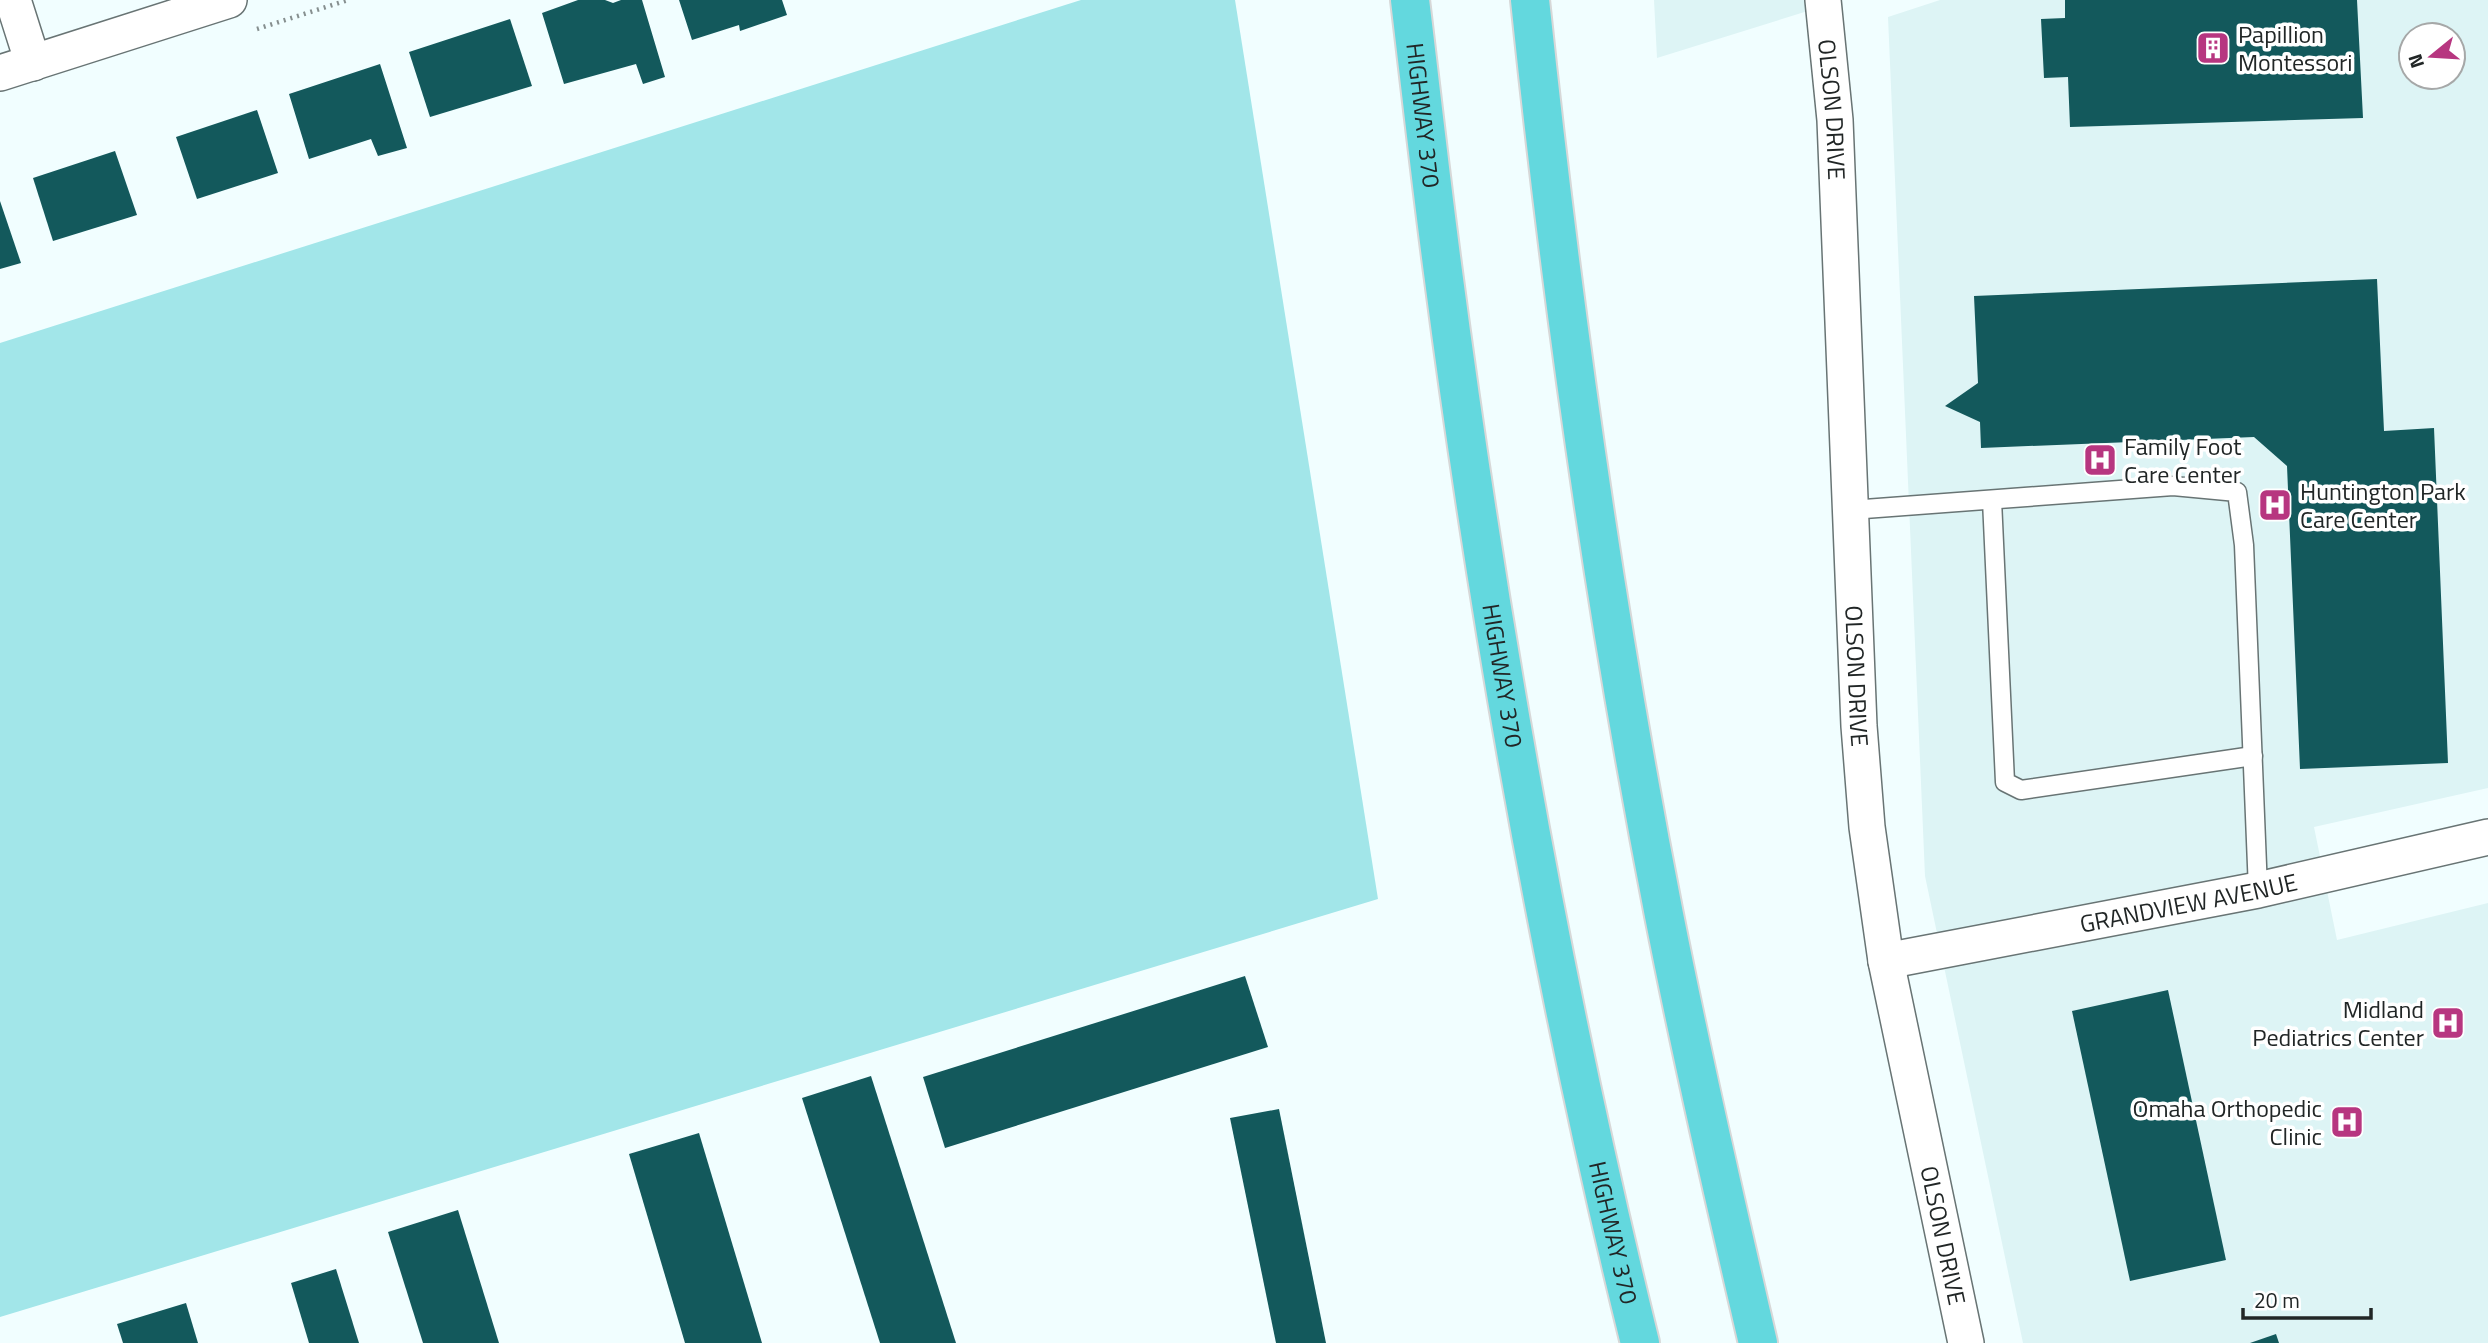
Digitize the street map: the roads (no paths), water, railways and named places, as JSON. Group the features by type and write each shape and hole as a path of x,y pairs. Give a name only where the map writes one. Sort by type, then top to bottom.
{"highway":[{"name":"HIGHWAY 370","path":"1410,0 1443,272 1518,766 1563,1001 1640,1343"},
{"path":"1530,0 1573,366 1620,671 1669,939 1710,1138 1758,1343"}],"street":[{"path":"13,0 33,63"},
{"path":"0,73 229,0"},
{"name":"OLSON DRIVE","path":"1823,0 1835,120 1859,726 1866,814 1886,961 1966,1343"},
{"name":"GRANDVIEW AVENUE","path":"1886,961 2258,890 2488,837"}],"lane":[{"path":"1851,510 2173,486 2237,492 2244,545 2258,890"},
{"path":"1992,500 2005,782 2021,790 2252,756"}],"place":[{"name":"Papillion Montessori","path":"2213,48"},
{"name":"Family Foot Care Center","path":"2100,460"},
{"name":"Huntington Park Care Center","path":"2275,505"},
{"name":"Midland Pediatrics Center","path":"2448,1023"},
{"name":"Omaha Orthopedic Clinic","path":"2347,1122"}]}
